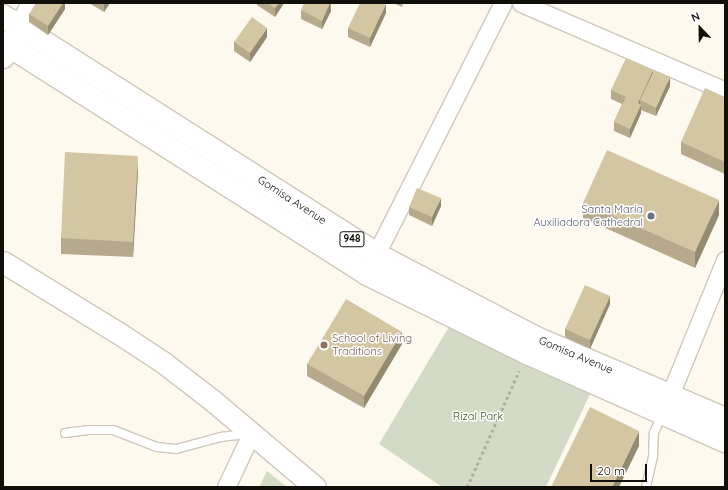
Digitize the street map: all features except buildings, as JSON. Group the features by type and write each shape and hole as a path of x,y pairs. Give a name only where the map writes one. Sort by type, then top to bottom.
{"main road":[{"name":"Gomisa Avenue","path":"11,22 376,254 534,337 667,404 725,441"},
{"name":"Gomisa Avenue","path":"5,48 367,274 527,354 667,404 725,419"}],"street":[{"path":"5,48 11,22 32,3"},
{"path":"376,254 503,3"},
{"path":"521,3 725,91"},
{"path":"667,404 725,260"},
{"path":"3,262 117,332 164,363 315,487"},
{"path":"226,487 250,434"}],"lane":[{"path":"646,487 653,456 654,433 667,404"},
{"path":"65,434 89,430 113,430 157,447 176,449 221,437 250,434"}],"path":[{"path":"468,487 527,354"}],"green space":[{"name":"Rizal Park","path":"450,325 591,392 546,487 442,487 379,444"},
{"path":"267,471 287,487 259,487"}],"place":[{"name":"Santa María Auxiliadora Cathedral","path":"651,216"},
{"name":"School of Living Traditions","path":"324,345"}]}
